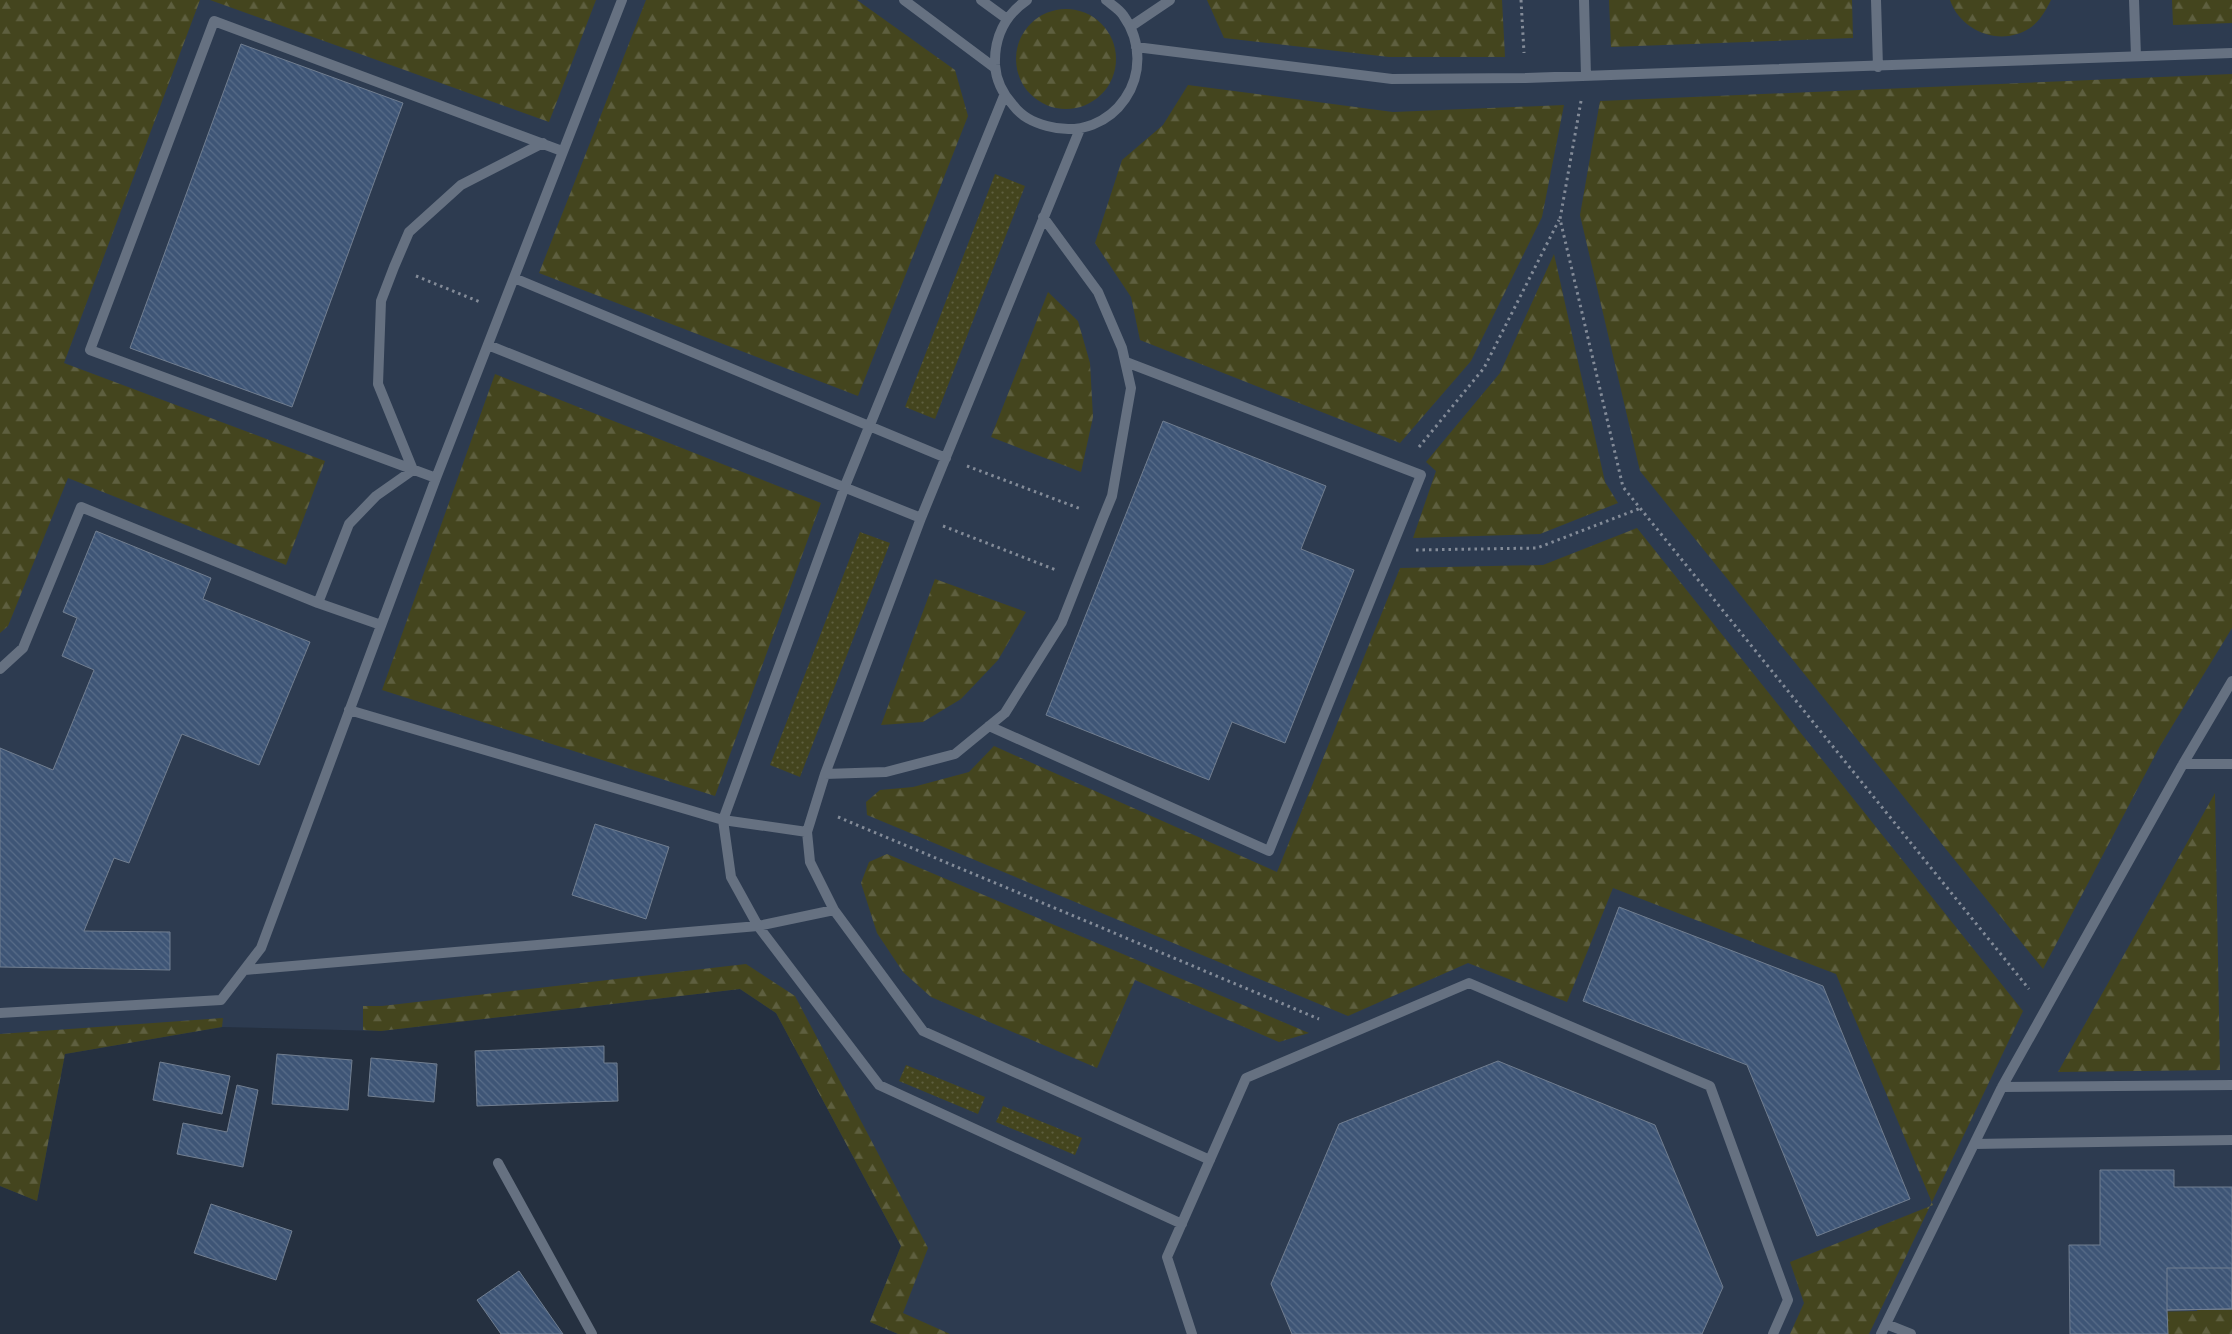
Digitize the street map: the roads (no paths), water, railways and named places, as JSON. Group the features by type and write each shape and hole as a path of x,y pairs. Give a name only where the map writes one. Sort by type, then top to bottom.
{"lane":[{"path":"0,1013 221,1000 260,948 436,478 622,0"},
{"path":"904,0 995,68"},
{"path":"981,0 1007,19"},
{"path":"1026,0 1014,9 1000,29 994,51 995,68 1004,96 1019,114 1034,123 1062,130 1080,129 1106,119 1122,103 1134,82 1138,58 1130,27 1122,14 1106,0"},
{"path":"1130,27 1170,0"},
{"path":"1584,0 1586,76"},
{"path":"1876,0 1878,67"},
{"path":"2134,0 2136,56"},
{"path":"436,478 90,350 214,21 562,151"},
{"path":"1136,47 1392,79 1526,78 2232,53"},
{"path":"1004,96 845,486 723,820 732,877 758,926 880,1086 1182,1224"},
{"path":"1080,129 921,518 825,774 807,832 810,862 834,910 923,1031 1210,1160"},
{"path":"413,470 378,384 381,301 394,267 409,232 461,185 543,143"},
{"path":"825,774 886,772 955,754 1005,713 1056,630 1104,518 1112,496 1131,388 1126,362 1098,292 1043,217"},
{"path":"514,278 946,458"},
{"path":"488,346 845,486 921,518"},
{"path":"989,726 1269,851 1421,475 1126,362"},
{"path":"318,602 350,524 376,496 413,470"},
{"path":"0,669 24,648 81,507 318,602 381,625"},
{"path":"1911,1334 1884,1329 2002,1088 2182,764 2232,680"},
{"path":"348,710 723,820 807,832"},
{"path":"2182,764 2232,764"},
{"path":"245,970 758,926 834,910"},
{"path":"1192,1334 1167,1257 1246,1078 1469,983 1710,1086 1788,1300 1773,1334"},
{"path":"2002,1088 2232,1085"},
{"path":"1974,1144 2232,1140"},
{"path":"498,1163 592,1334"}]}
